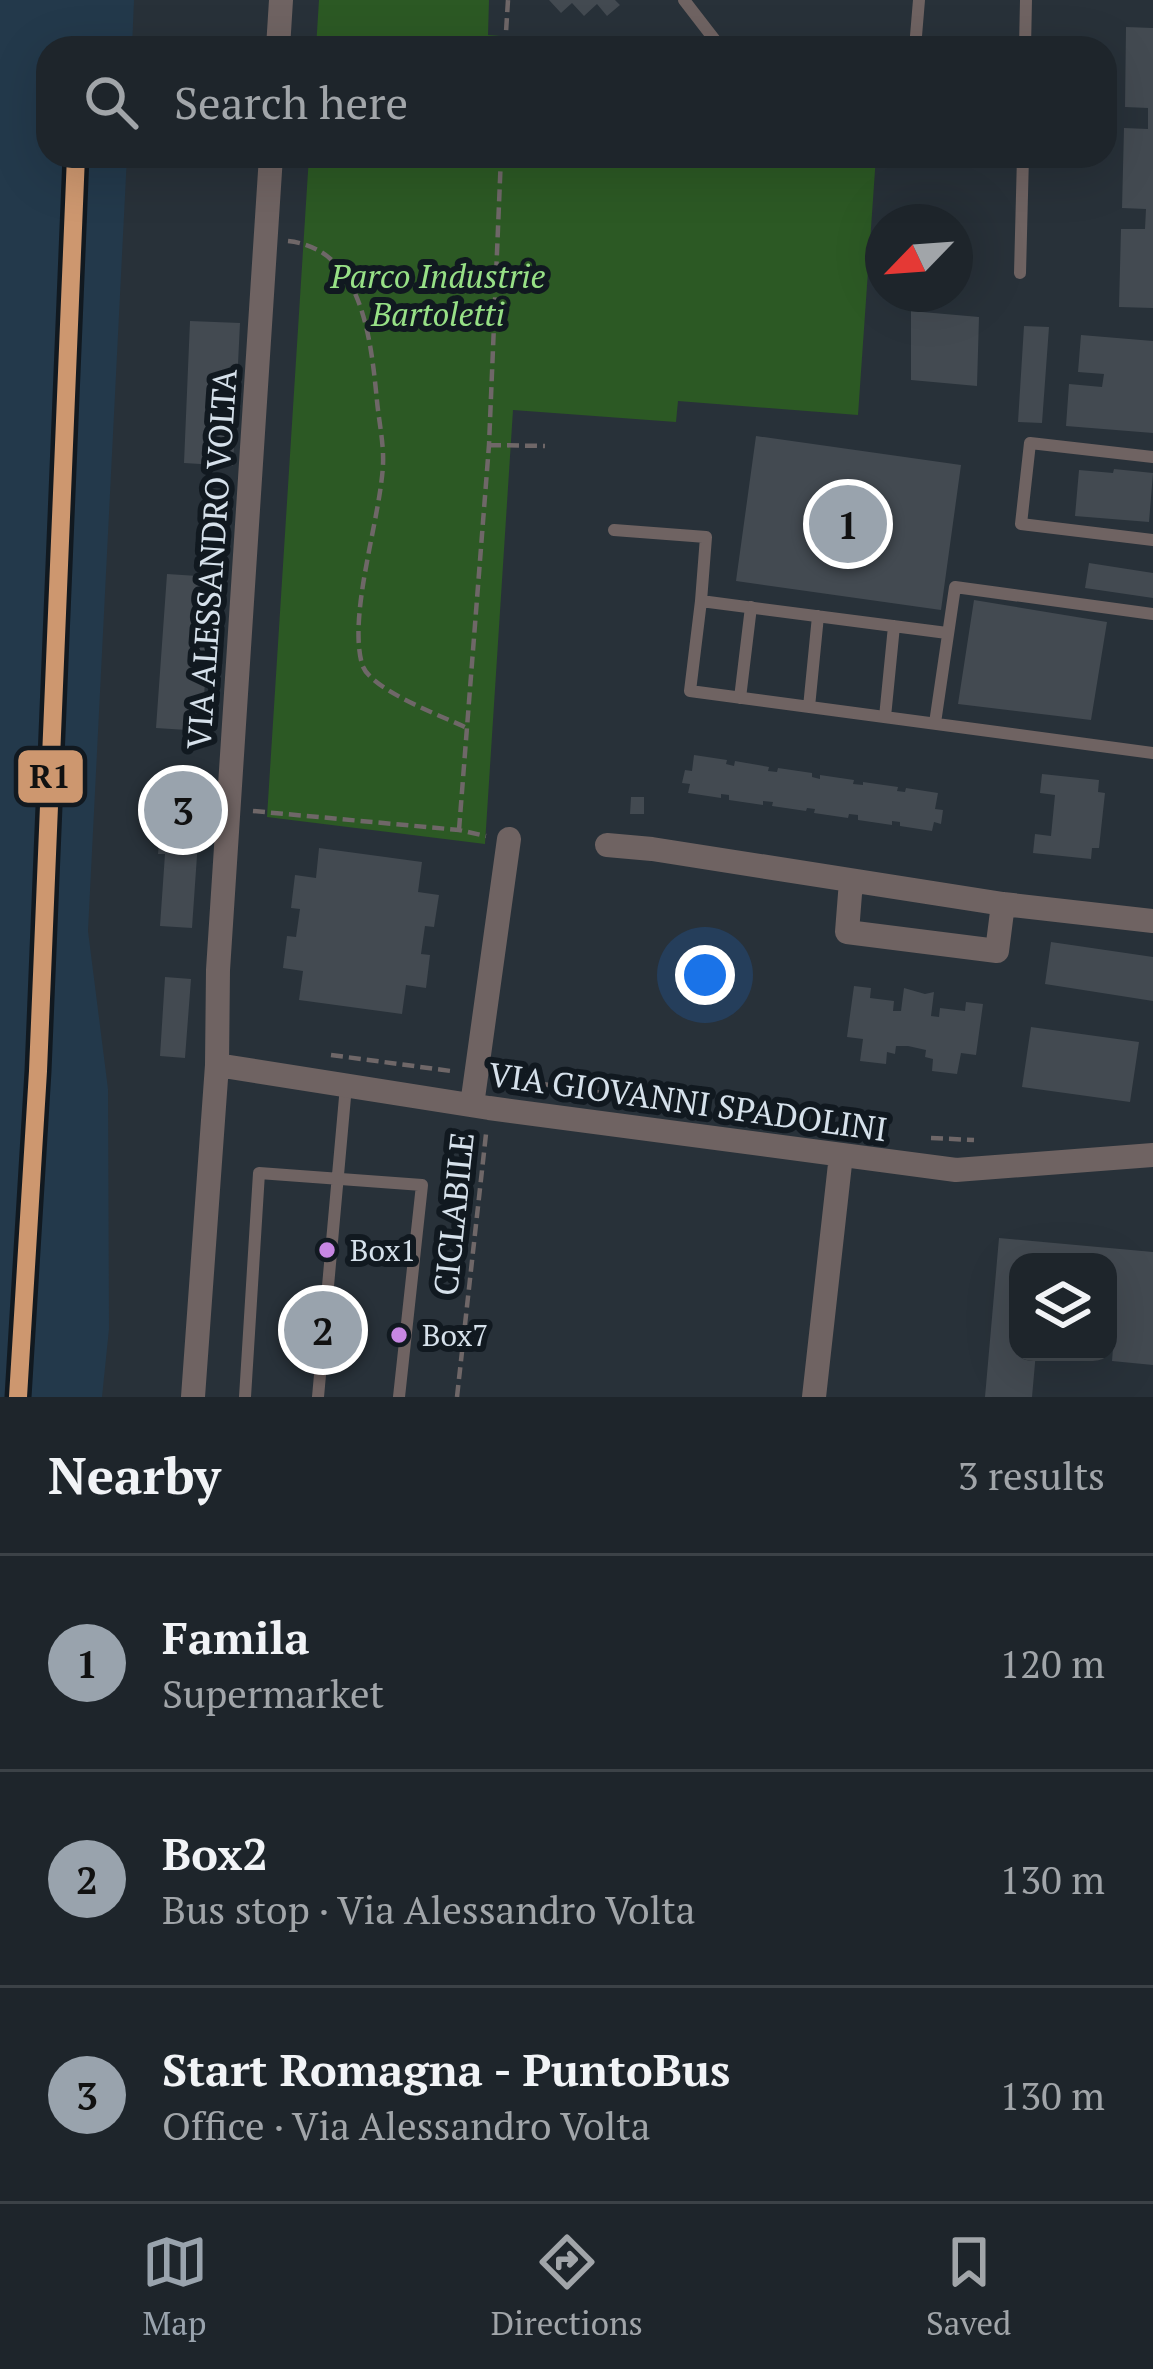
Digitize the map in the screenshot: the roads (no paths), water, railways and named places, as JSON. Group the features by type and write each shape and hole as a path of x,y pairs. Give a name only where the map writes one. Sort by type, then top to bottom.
{"street":[{"path":"279,36 281,0"},
{"name":"VIA ALESSANDRO VOLTA","path":"194,1397 270,168"},
{"path":"480,1107 477,1074 509,839"},
{"path":"607,845 1004,904 1153,921"},
{"path":"851,880 847,932 997,951 1004,904"},
{"name":"VIA GIOVANNI SPADOLINI","path":"217,1065 480,1107 956,1170 1153,1155"},
{"path":"814,1397 841,1155"}],"lane":[{"path":"684,0 712,36"},
{"path":"916,36 920,0"},
{"path":"1025,36 1026,0"},
{"path":"1020,273 1022,168"},
{"path":"1153,457 1030,442 1021,524 1153,539"},
{"path":"614,530 706,537 690,691 1153,753"},
{"path":"934,723 956,587 1153,614"},
{"path":"701,601 947,633"},
{"path":"740,698 751,608"},
{"path":"809,706 818,616"},
{"path":"885,716 894,626"},
{"path":"318,1397 346,1085"},
{"path":"245,1397 259,1173 422,1186 399,1397"}],"place":[{"name":"Famila","path":"848,524"},
{"name":"Start Romagna - PuntoBus","path":"183,810"},
{"name":"Box1","path":"327,1250"},
{"name":"Box2","path":"323,1330"},
{"name":"Box7","path":"399,1335"}],"park label":[{"name":"Parco Industrie Bartoletti","path":"438,294"}]}
